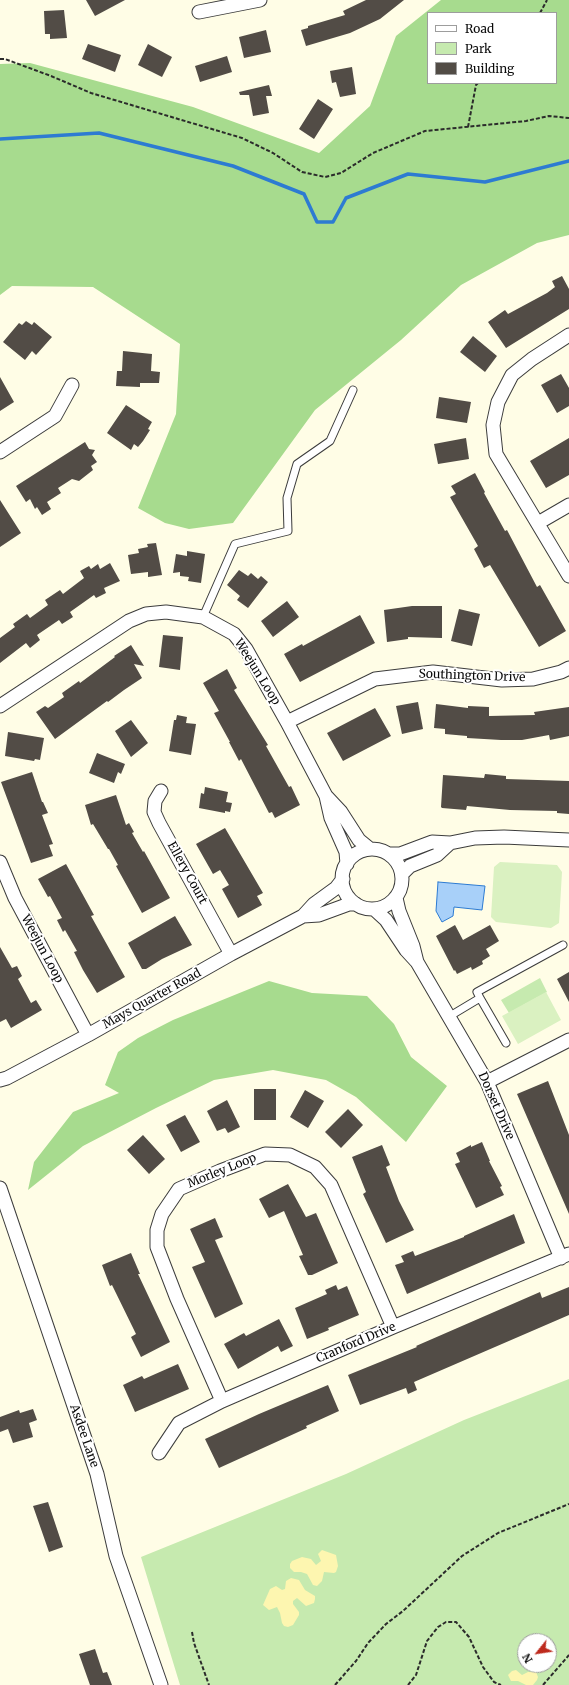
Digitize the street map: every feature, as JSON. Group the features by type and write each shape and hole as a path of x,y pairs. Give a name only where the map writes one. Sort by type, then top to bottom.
{"street":[{"path":"199,12 260,0"},
{"path":"569,335 544,351 512,375 498,402 493,425 496,454 569,576"},
{"path":"0,452 55,416 72,385"},
{"path":"538,523 569,505"},
{"name":"Weejun Loop","path":"0,706 129,621 146,614 166,612 203,617 234,634 246,649 288,722 326,796 332,818 346,852 347,864"},
{"name":"Southington Drive","path":"288,722 375,679 433,672 502,680 532,679 569,668"},
{"name":"Ellery Court","path":"161,791 156,802 154,812 231,954"},
{"name":"Weejun Loop","path":"326,796 341,812 359,840 370,849"},
{"path":"389,854 400,854 432,842 450,843 475,838 504,837 569,840"},
{"path":"402,874 410,866 437,855 450,843"},
{"path":"347,864 357,854 370,849 383,851 389,854 399,866 402,874 400,891 396,898 386,905 374,909"},
{"name":"Weejun Loop","path":"0,862 15,898 88,1035"},
{"name":"Mays Quarter Road","path":"0,1080 7,1078 88,1035 231,954 303,916 314,904 336,888 343,879 347,864"},
{"path":"343,879 344,888 349,897 356,904"},
{"name":"Dorset Drive","path":"396,898 398,911 418,962 450,1016 486,1082 565,1256"},
{"name":"Mays Quarter Road","path":"303,916 320,915 349,904 356,904 365,908 374,909"},
{"name":"Dorset Drive","path":"374,909 386,920 406,950 418,962"},
{"path":"486,1082 569,1040"},
{"name":"Morley Loop","path":"222,1402 177,1299 157,1247 157,1230 162,1214 179,1189 220,1171 265,1154 290,1155 315,1167 331,1185 393,1327"},
{"name":"Asdee Lane","path":"0,1188 97,1474 116,1556 160,1685"},
{"name":"Cranford Drive","path":"159,1453 179,1423 222,1402 393,1327 565,1256"}],"lane":[{"path":"203,617 235,544 288,531 287,498 297,464 330,441 353,390"},
{"path":"506,1043 477,992 563,945"},
{"path":"450,1016 480,998"}],"path":[{"path":"541,12 547,0"},
{"path":"0,59 5,59 51,76 91,93 242,138 273,154 302,172 325,177 341,172 373,153 425,131 468,128 549,116 569,118"},
{"path":"468,128 477,84"},
{"path":"335,1685 356,1661 368,1643 462,1556 498,1532 569,1504"},
{"path":"408,1685 416,1675 427,1641 438,1627 446,1622 456,1622 469,1637 483,1667 494,1682 501,1685"},
{"path":"192,1632 199,1660 207,1676 209,1685"},
{"path":"542,1685 569,1655"}],"green space":[{"path":"441,0 569,0 569,235 537,243 461,285 401,340 315,410 233,523 189,529 165,523 138,508 176,414 180,344 93,287 12,286 0,295 0,64 30,63 193,107 319,153 370,106 396,36"},
{"path":"500,862 557,865 562,872 559,923 551,928 496,922 491,917 494,867"},
{"path":"540,978 547,992 509,1013 501,1000"},
{"path":"269,981 312,993 367,996 394,1024 411,1057 447,1086 406,1142 356,1097 326,1080 273,1070 214,1080 156,1108 83,1146 28,1190 34,1162 73,1112 119,1093 105,1085 118,1052 138,1038 173,1020"},
{"path":"546,992 561,1020 518,1044 502,1016"},
{"path":"569,1379 569,1685 180,1685 141,1557 346,1474 464,1420"}],"sand":[{"path":"322,1550 336,1555 338,1566 336,1572 334,1573 324,1572 322,1581 317,1586 313,1585 307,1574 294,1572 290,1568 292,1561 302,1557 311,1559 316,1565 321,1561 318,1554"},
{"path":"291,1578 299,1580 305,1590 315,1596 315,1599 314,1603 306,1606 297,1598 293,1601 299,1615 293,1625 288,1627 284,1626 282,1623 277,1607 269,1610 263,1605 270,1589 276,1586 282,1590 285,1589 286,1581"},
{"path":"516,1670 517,1673 522,1675 526,1673 536,1673 538,1677 533,1685 526,1685 518,1681 511,1681 508,1675 512,1671"}],"water":[{"path":"438,882 485,886 482,910 454,907 453,916 442,922 436,911"}],"building":[{"path":"86,0 125,0 95,16"},
{"path":"366,0 404,0 380,19 350,33 306,46 301,30 308,28 308,26 345,15 343,11"},
{"path":"64,10 67,38 50,39 50,34 45,34 44,11"},
{"path":"266,30 271,52 244,58 239,37"},
{"path":"88,44 121,55 115,72 82,59"},
{"path":"148,44 172,57 162,77 138,65"},
{"path":"227,56 232,72 200,82 195,66"},
{"path":"352,67 356,94 340,97 336,82 332,83 330,71"},
{"path":"269,85 272,96 266,96 269,113 253,116 249,95 240,95 239,92"},
{"path":"318,99 333,109 314,139 299,129"},
{"path":"562,276 569,289 569,309 506,348 488,322 505,310 508,314 547,293 555,287 552,281"},
{"path":"26,321 32,325 34,322 52,337 36,355 32,351 25,360 3,342 19,323 22,325"},
{"path":"473,336 497,356 485,372 460,352"},
{"path":"123,351 152,354 151,371 160,372 159,383 140,383 140,387 116,386 117,371 122,371"},
{"path":"561,374 569,388 569,406 557,413 541,385"},
{"path":"0,377 14,402 0,411"},
{"path":"439,397 471,402 467,423 436,418"},
{"path":"126,405 152,422 148,429 150,430 143,441 138,447 134,444 131,450 107,433"},
{"path":"466,438 469,459 438,464 434,444"},
{"path":"569,438 569,475 546,488 530,461"},
{"path":"85,442 89,449 95,450 92,455 97,462 91,466 93,470 79,481 72,479 58,488 61,493 47,502 51,509 42,515 37,507 35,509 30,499 26,502 16,486"},
{"path":"475,473 485,492 484,493 505,531 507,530 537,587 540,585 566,631 539,647 490,565 484,568 474,549 478,546 450,497 456,494 451,486"},
{"path":"0,500 21,533 0,547"},
{"path":"156,543 162,575 148,577 148,572 131,574 128,555 139,553 138,549 148,547 147,544"},
{"path":"187,551 205,554 201,583 188,581 189,577 180,576 180,572 173,573 176,554 187,556"},
{"path":"110,563 120,581 104,588 106,593 96,598 94,595 70,612 73,617 62,624 59,620 37,635 40,640 30,648 26,643 0,663 0,638 15,627 13,624 27,614 30,618 48,605 45,600 60,590 63,594 84,578 80,571 89,566 91,569 98,564 100,569"},
{"path":"239,570 248,576 251,573 258,579 261,576 268,582 248,608 237,600 240,596 227,585"},
{"path":"287,601 299,617 273,637 261,621"},
{"path":"412,606 442,606 442,638 408,637 408,639 387,642 384,610"},
{"path":"459,609 480,614 472,646 451,641"},
{"path":"360,615 375,643 300,682 284,654 302,644 303,646"},
{"path":"163,635 183,637 180,670 159,667"},
{"path":"131,645 144,666 134,664 142,678 108,702 107,701 55,739 36,712 45,706 48,708 64,697 62,693 79,681 80,683 115,657 114,656"},
{"path":"227,669 237,688 234,690 268,745 266,746 289,787 291,786 300,805 275,818 272,812 269,813 241,759 239,761 214,713 219,711 203,683"},
{"path":"418,702 423,729 402,734 396,706"},
{"path":"436,704 468,708 468,706 489,707 489,716 535,715 534,712 569,707 569,736 550,740 549,735 522,740 501,740 467,738 467,736 445,734 445,729 434,728"},
{"path":"375,708 391,736 343,761 327,733"},
{"path":"177,715 187,717 186,723 196,724 191,755 169,751 174,720 176,720"},
{"path":"131,720 148,743 131,757 115,731"},
{"path":"8,732 44,738 40,760 35,759 34,761 5,756"},
{"path":"97,753 125,764 121,774 118,772 114,783 89,773"},
{"path":"32,772 42,802 48,813 42,815 53,844 49,845 53,856 31,863 1,782"},
{"path":"485,774 506,776 506,779 569,781 569,814 557,813 557,811 510,810 467,806 466,810 441,807 443,775 484,778"},
{"path":"205,787 228,792 226,802 232,803 230,812 225,811 225,813 199,808 201,793 204,794"},
{"path":"116,795 126,825 129,823 134,832 132,833 143,852 144,851 170,898 142,913 116,866 118,865 109,849 93,824 91,825 85,805"},
{"path":"225,828 263,893 257,896 262,905 238,918 222,889 229,885 220,870 213,874 196,844"},
{"path":"66,864 94,915 91,916 125,977 97,993 74,952 77,951 65,930 63,932 57,920 62,918 50,896 48,897 38,879"},
{"path":"175,916 192,945 162,959 146,969 142,969 128,943"},
{"path":"455,925 463,940 490,925 499,941 486,949 490,956 482,961 483,964 472,970 471,967 457,974 436,936"},
{"path":"0,947 12,968 17,966 22,976 18,979 31,1003 36,1000 42,1010 11,1028 6,1019 0,1022"},
{"path":"569,972 569,1002 557,979"},
{"path":"548,1081 569,1135 569,1214 517,1094"},
{"path":"254,1089 276,1089 276,1120 254,1120"},
{"path":"305,1090 324,1101 308,1128 290,1117"},
{"path":"227,1100 240,1127 228,1133 225,1128 217,1131 207,1111"},
{"path":"348,1109 363,1125 341,1148 325,1132"},
{"path":"185,1115 200,1142 181,1152 166,1125"},
{"path":"143,1135 165,1159 149,1174 127,1150"},
{"path":"482,1142 489,1161 502,1186 500,1187 504,1195 476,1208 455,1164 460,1162 456,1153 471,1145 471,1147"},
{"path":"382,1145 390,1165 386,1167 399,1201 414,1230 386,1243 363,1194 366,1192 352,1157"},
{"path":"288,1184 306,1217 316,1213 338,1263 312,1275 308,1275 299,1256 303,1255 284,1211 269,1218 259,1199"},
{"path":"514,1214 525,1243 407,1294 395,1265 404,1262 401,1256 413,1251 415,1256 464,1237"},
{"path":"215,1218 223,1237 215,1240 243,1304 215,1318 192,1267 205,1262 190,1229"},
{"path":"131,1253 140,1274 138,1274 170,1342 141,1357 131,1337 136,1334 112,1285 110,1286 102,1265"},
{"path":"336,1285 338,1290 347,1286 359,1315 307,1339 295,1308 327,1294 325,1290"},
{"path":"569,1287 569,1315 414,1382 417,1390 408,1394 406,1388 360,1405 348,1375 417,1347 416,1346 540,1292 542,1298"},
{"path":"279,1319 293,1346 281,1352 278,1346 238,1369 224,1344 244,1333 246,1336"},
{"path":"178,1364 189,1389 135,1412 123,1385 142,1376 144,1379"},
{"path":"328,1385 339,1411 306,1426 307,1428 219,1468 205,1439"},
{"path":"33,1409 37,1420 29,1423 33,1437 13,1443 8,1429 0,1432 0,1417 19,1410 20,1413"},
{"path":"48,1502 63,1547 49,1552 33,1506"},
{"path":"95,1649 103,1673 107,1672 112,1685 90,1685 79,1654"}],"waterway":[{"path":"0,139 99,133 233,166 304,194 317,222 333,222 346,198 408,174 485,182 569,161"}]}
